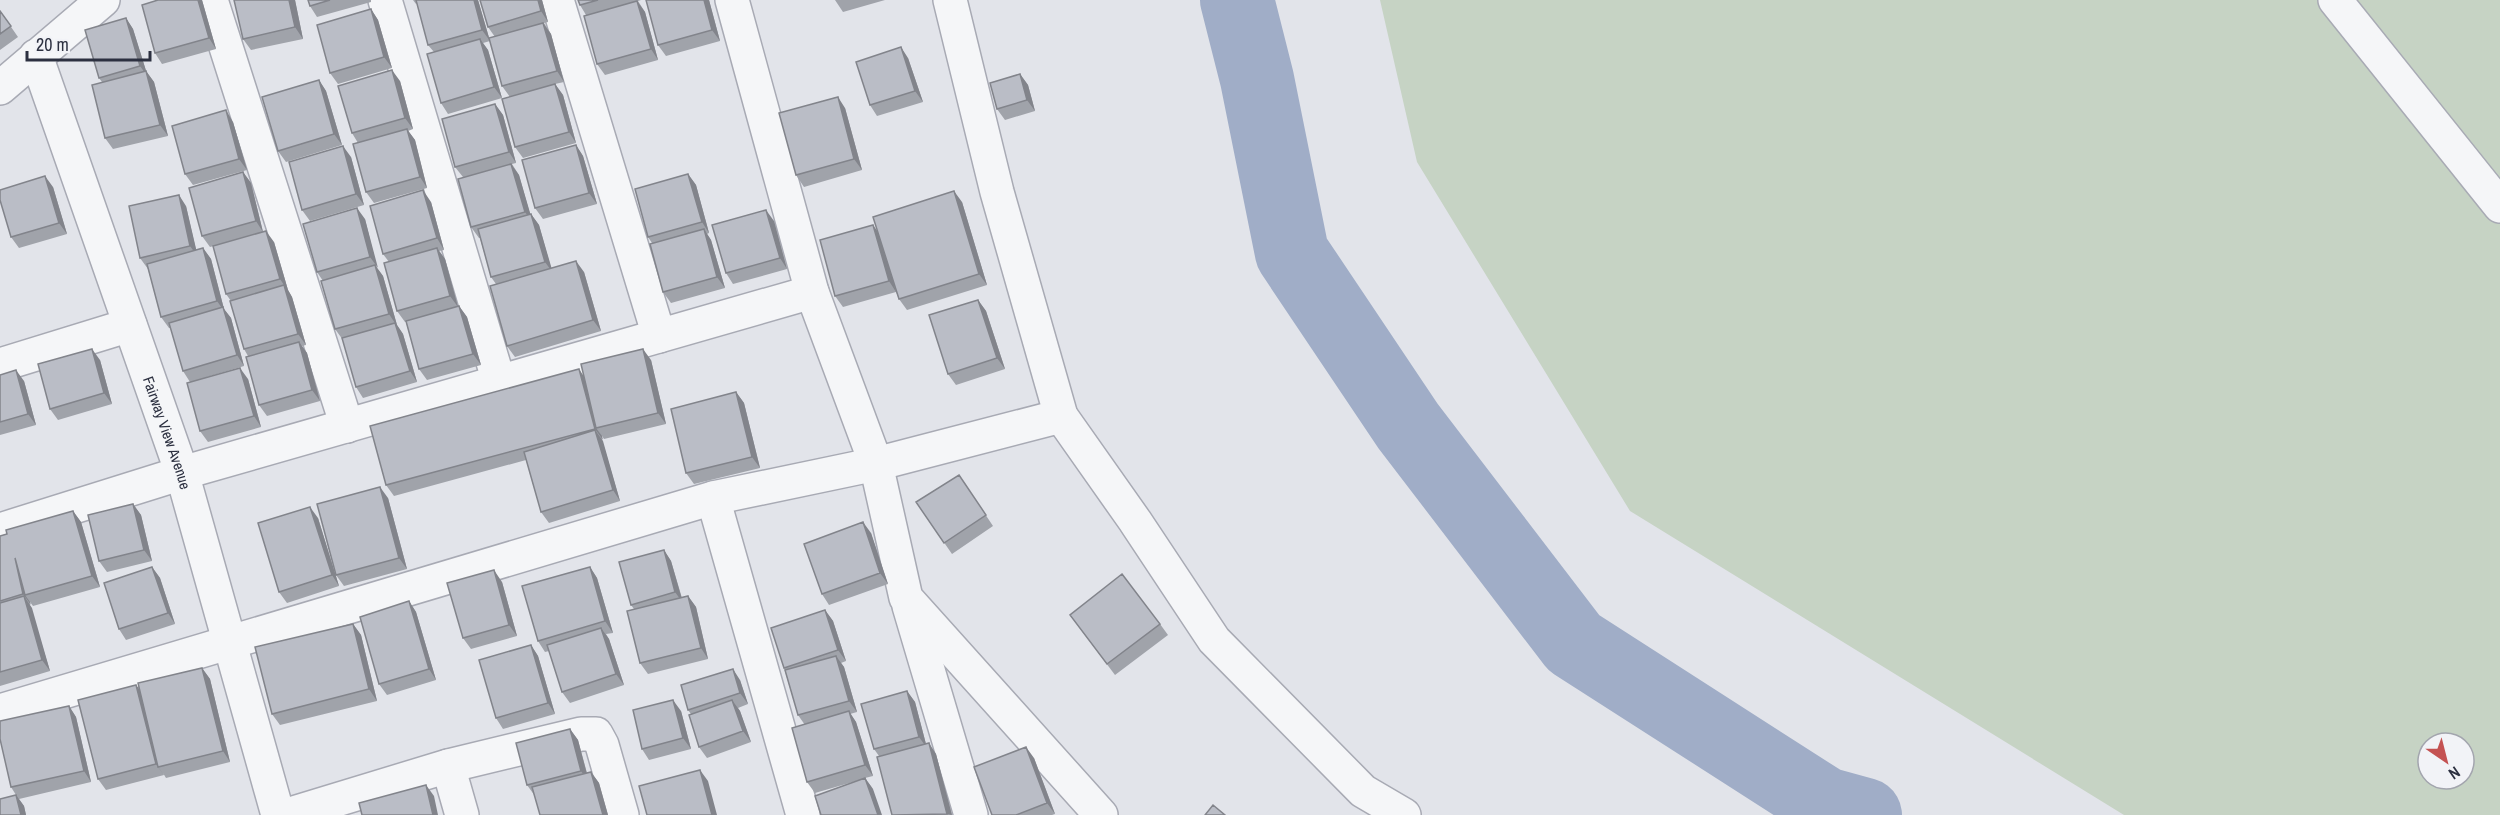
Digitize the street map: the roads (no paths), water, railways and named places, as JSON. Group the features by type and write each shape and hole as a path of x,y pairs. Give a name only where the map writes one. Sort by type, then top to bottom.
{"street":[{"path":"0,88 104,0"},
{"path":"211,0 347,426"},
{"path":"385,0 499,382"},
{"path":"557,0 659,336"},
{"path":"732,0 812,291 876,464 906,598 970,815"},
{"path":"950,0 997,192 1061,416 1135,520 1214,640 1363,791 1404,815"},
{"path":"2335,0 2500,206"},
{"name":"Fairway View Avenue","path":"36,56 182,473 278,815"},
{"path":"0,530 182,473 812,291"},
{"path":"0,365 130,325"},
{"path":"0,711 713,498 876,464 1061,416"},
{"path":"713,498 803,815"},
{"path":"906,598 1101,815"},
{"path":"287,815 448,766 581,734 596,734 602,745 622,815"},
{"path":"448,766 462,815"}],"waterway":[{"path":"1237,0 1257,79 1292,253 1408,426 1574,643 1825,804 1865,815"}]}
